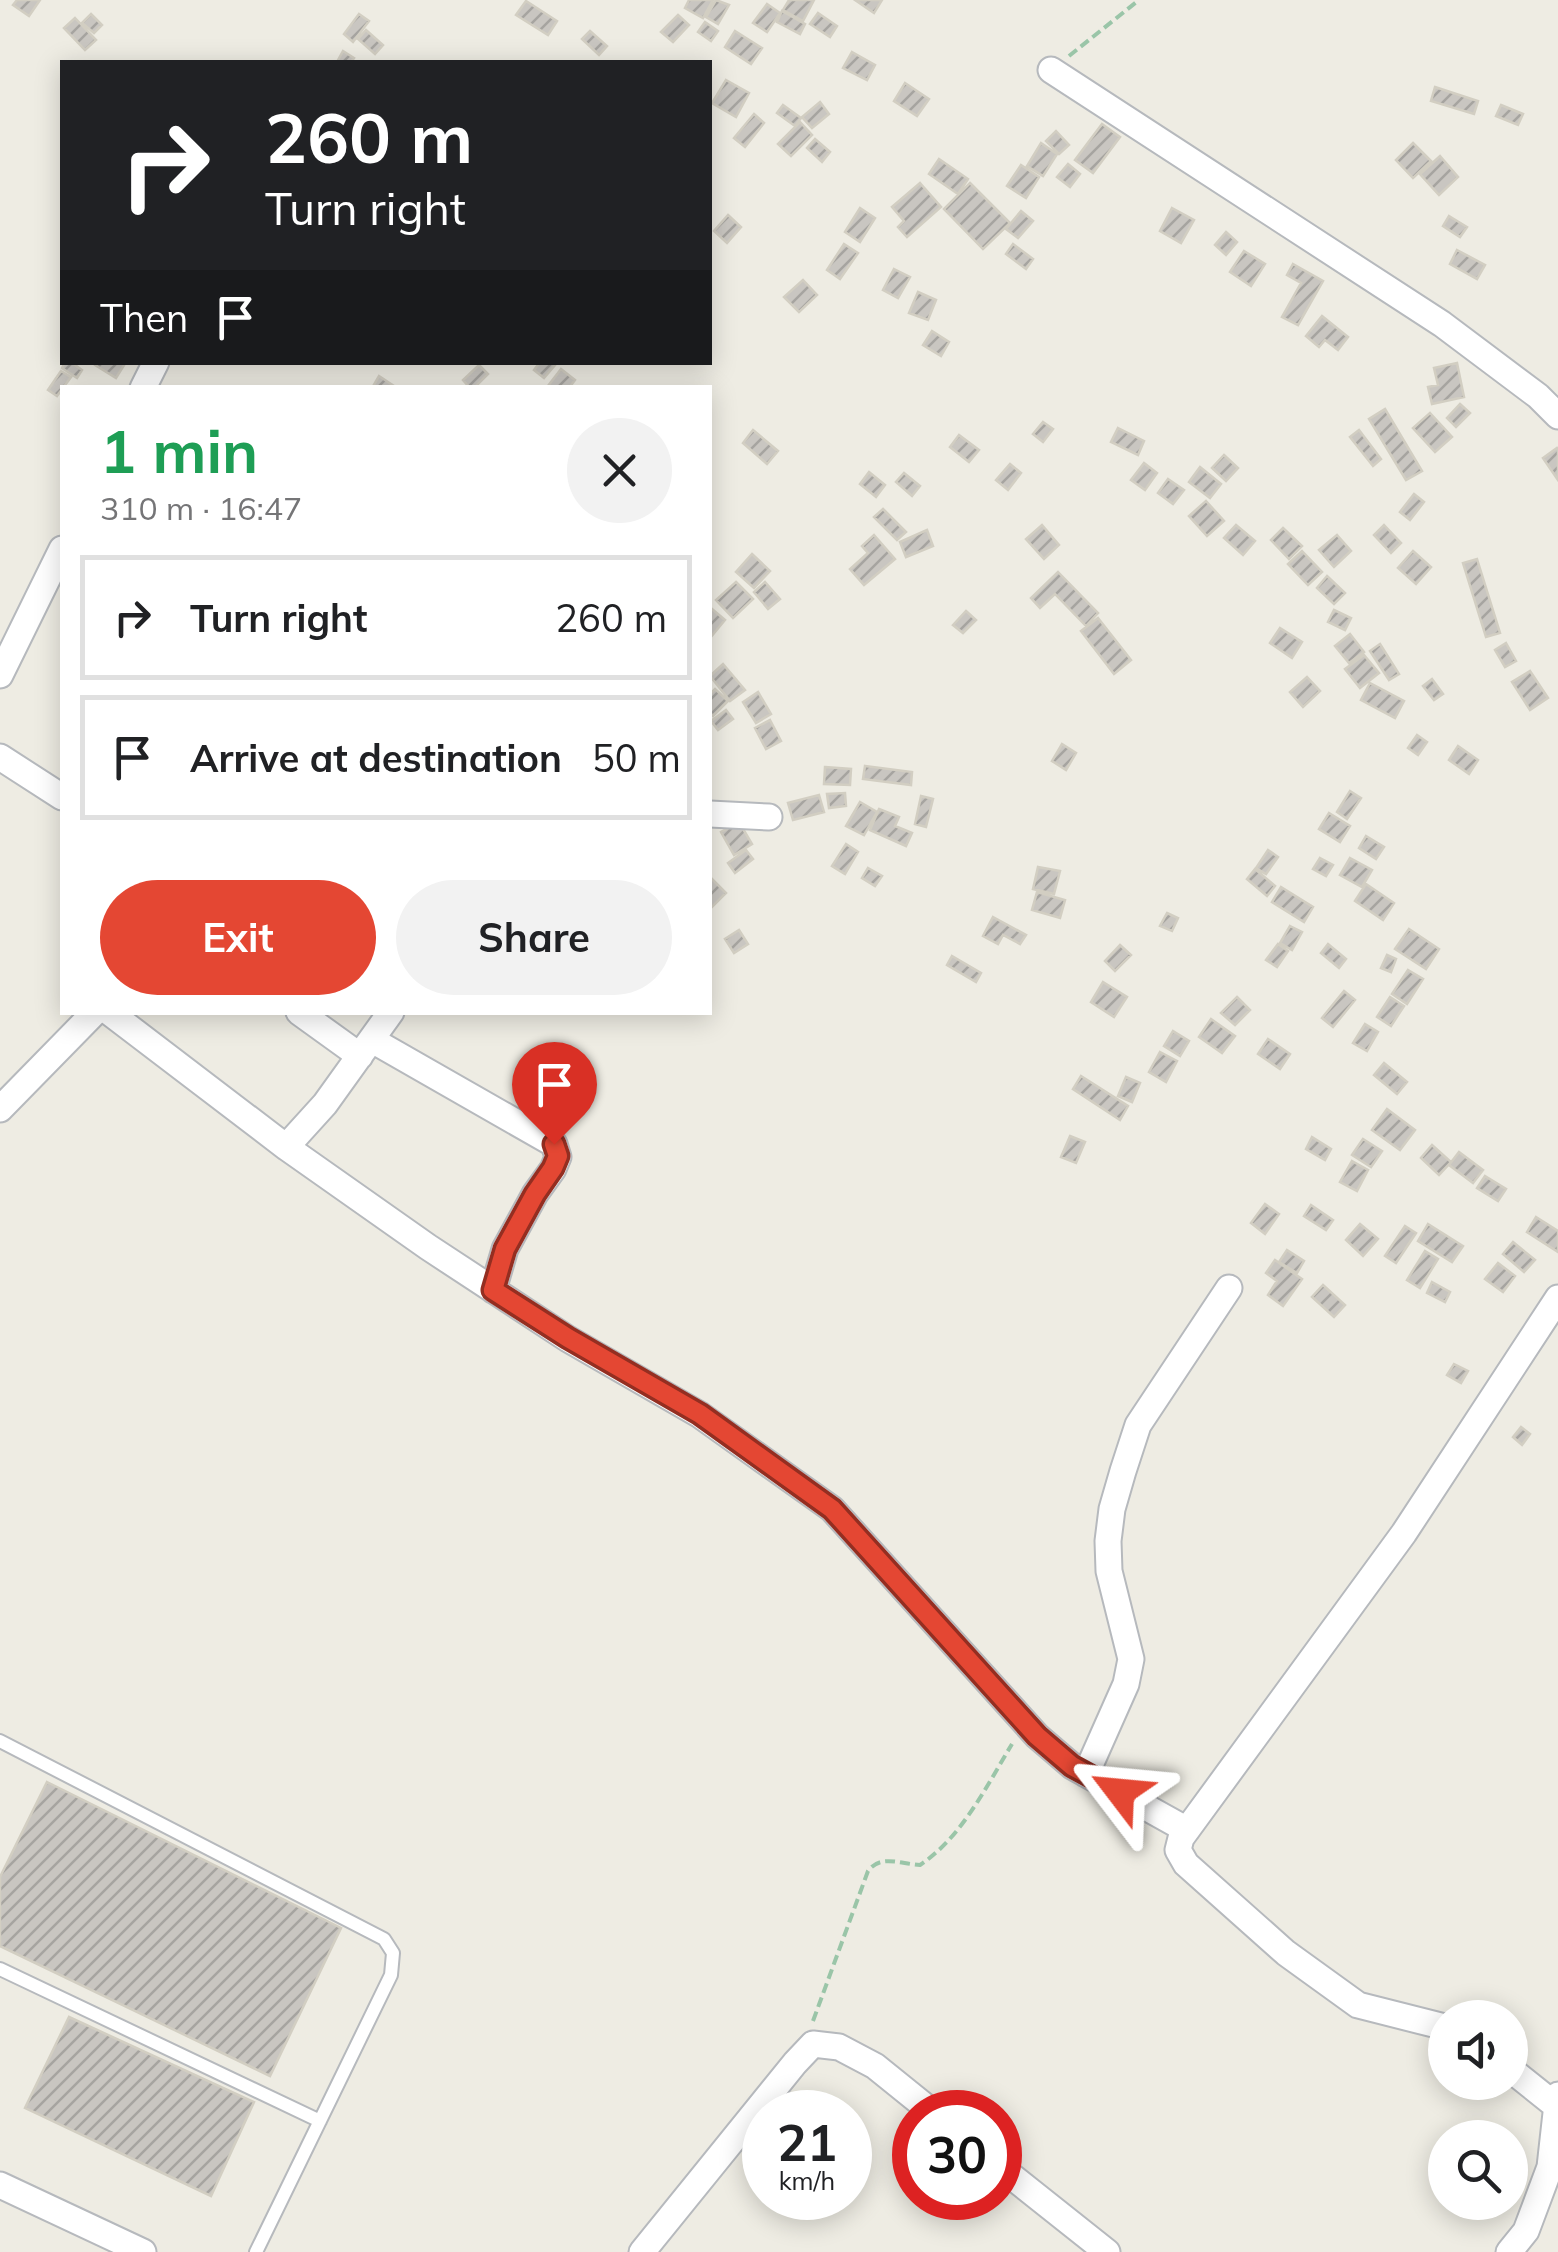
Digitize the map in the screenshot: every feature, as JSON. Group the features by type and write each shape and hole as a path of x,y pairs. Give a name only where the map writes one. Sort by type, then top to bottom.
{"street":[{"path":"1051,70 1442,324 1538,396 1558,416"},
{"path":"0,674 60,553"},
{"path":"0,757 60,796"},
{"path":"712,814 769,817"},
{"path":"0,1110 92,1015"},
{"path":"113,1015 428,1247 568,1338 700,1414 832,1509 1026,1723 1072,1766 1187,1830"},
{"path":"305,1015 554,1144 558,1156 553,1168 505,1249 493,1290"},
{"path":"286,1146 325,1104 389,1015"},
{"path":"1086,1774 1126,1684 1131,1659 1109,1570 1108,1541 1117,1490 1138,1425 1228,1288"},
{"path":"1428,2024 1358,2005 1286,1953 1186,1864 1178,1850 1181,1838 1404,1534 1558,1298"},
{"path":"642,2252 794,2063 814,2044 839,2047 875,2066 905,2090"},
{"path":"1509,2252 1526,2231 1555,2153 1557,2100 1528,2080"},
{"path":"1022,2184 1107,2252"},
{"path":"0,2185 143,2252"}],"lane":[{"path":"0,1741 384,1939 392,1953 391,1975 256,2252"},
{"path":"0,1968 320,2121"}],"path":[{"path":"1051,70 1139,0"},
{"path":"814,2044 812,2026 868,1871 882,1860 920,1866 932,1857 969,1815 1026,1723"}],"building":[{"path":"17,0 40,0 29,16 13,5"},
{"path":"689,0 713,0 703,18 685,8"},
{"path":"716,0 729,5 718,24 706,17"},
{"path":"789,0 814,0 803,21 783,10"},
{"path":"855,0 882,0 874,13"},
{"path":"526,1 557,21 548,35 516,15"},
{"path":"767,4 780,13 767,32 753,23"},
{"path":"782,11 805,24 800,34 777,22"},
{"path":"818,13 837,26 830,37 810,24"},
{"path":"91,14 102,25 94,33 82,23"},
{"path":"359,14 369,21 353,42 344,34"},
{"path":"678,15 689,25 673,42 661,32"},
{"path":"75,18 96,40 85,50 64,28"},
{"path":"705,22 718,31 711,41 698,32"},
{"path":"366,30 383,45 375,54 358,39"},
{"path":"590,31 607,46 599,55 582,39"},
{"path":"735,31 762,48 751,64 725,47"},
{"path":"343,51 354,58 352,60 338,60"},
{"path":"852,52 875,65 867,80 843,68"},
{"path":"726,80 749,93 736,117 712,103"},
{"path":"905,83 929,99 917,116 894,101"},
{"path":"1435,87 1478,101 1474,114 1431,101"},
{"path":"820,102 829,114 812,128 802,117"},
{"path":"783,105 801,118 795,126 777,113"},
{"path":"1501,105 1523,114 1518,125 1496,116"},
{"path":"754,114 764,123 745,147 734,138"},
{"path":"800,122 812,135 791,156 778,144"},
{"path":"1102,124 1120,137 1093,173 1075,160"},
{"path":"1056,131 1069,145 1059,154 1046,141"},
{"path":"815,139 830,152 822,162 807,148"},
{"path":"1041,143 1057,154 1043,176 1027,166"},
{"path":"1413,143 1431,161 1413,178 1396,160"},
{"path":"1440,156 1458,177 1439,195 1420,174"},
{"path":"939,159 968,179 958,194 929,174"},
{"path":"1068,164 1080,174 1070,187 1057,177"},
{"path":"1021,165 1039,177 1026,198 1007,186"},
{"path":"920,183 941,207 907,237 898,227 904,221 892,207"},
{"path":"970,183 1010,223 983,249 944,209"},
{"path":"860,208 875,218 860,242 845,232"},
{"path":"1172,208 1194,220 1181,243 1160,231"},
{"path":"1021,211 1033,221 1018,238 1006,229"},
{"path":"728,215 741,227 727,243 714,231"},
{"path":"1449,216 1467,227 1460,237 1443,226"},
{"path":"1226,232 1237,242 1226,255 1215,245"},
{"path":"844,244 858,253 840,279 827,270"},
{"path":"1013,244 1033,259 1026,269 1006,254"},
{"path":"1457,250 1485,265 1477,279 1450,264"},
{"path":"1244,251 1265,264 1251,286 1230,272"},
{"path":"1293,264 1323,281 1298,325 1282,317 1301,283 1287,275"},
{"path":"894,269 910,277 898,298 883,290"},
{"path":"803,280 817,295 799,312 784,297"},
{"path":"918,292 936,300 928,320 909,313"},
{"path":"1322,316 1348,337 1338,350 1325,340 1319,347 1306,336"},
{"path":"932,331 949,342 941,356 923,345"},
{"path":"1457,363 1464,397 1432,404 1428,387 1438,385 1434,368"},
{"path":"75,365 82,370 77,378 62,368"},
{"path":"95,365 124,365 116,378"},
{"path":"479,365 488,374 477,385 467,385 463,380"},
{"path":"538,365 555,365 544,378 534,370"},
{"path":"561,369 575,380 571,385 549,385"},
{"path":"61,371 71,377 65,385 60,385 57,396 48,390"},
{"path":"379,376 392,385 374,385"},
{"path":"1460,404 1470,413 1456,427 1447,418"},
{"path":"1385,409 1422,471 1406,480 1369,419"},
{"path":"1430,413 1452,437 1435,452 1413,428"},
{"path":"1043,422 1053,429 1043,442 1033,434"},
{"path":"1118,428 1144,441 1138,455 1111,442"},
{"path":"753,430 778,451 767,464 743,443"},
{"path":"1359,430 1381,459 1373,466 1350,437"},
{"path":"959,435 979,450 969,462 950,447"},
{"path":"1558,449 1558,480 1543,458"},
{"path":"1224,455 1238,468 1226,481 1212,468"},
{"path":"1144,463 1157,473 1145,490 1131,480"},
{"path":"1010,464 1021,473 1008,490 996,480"},
{"path":"1200,467 1221,484 1210,498 1189,482"},
{"path":"869,472 885,485 876,497 860,484"},
{"path":"904,473 920,486 912,496 896,482"},
{"path":"1168,479 1184,490 1173,504 1158,493"},
{"path":"1414,494 1424,502 1410,520 1400,512"},
{"path":"1206,501 1224,521 1207,536 1189,516"},
{"path":"883,509 906,532 897,540 874,517"},
{"path":"1042,525 1059,545 1044,559 1026,539"},
{"path":"1236,525 1255,541 1243,555 1224,538"},
{"path":"1384,525 1401,543 1391,553 1374,535"},
{"path":"1283,528 1302,546 1289,559 1271,540"},
{"path":"927,530 933,546 906,557 900,542"},
{"path":"874,535 895,559 864,585 850,569 868,553 862,546"},
{"path":"1337,535 1351,551 1334,567 1319,550"},
{"path":"1302,551 1322,572 1308,585 1288,564"},
{"path":"1413,551 1431,567 1416,584 1398,568"},
{"path":"752,554 770,571 754,588 736,572"},
{"path":"1477,559 1500,633 1486,637 1463,563"},
{"path":"1058,572 1098,613 1086,626 1055,594 1040,608 1031,598"},
{"path":"1327,576 1345,593 1334,604 1317,588"},
{"path":"736,582 753,599 733,618 716,600"},
{"path":"765,582 780,599 768,609 754,592"},
{"path":"712,609 725,620 712,636"},
{"path":"1334,610 1351,618 1345,630 1328,622"},
{"path":"966,611 976,620 963,633 953,625"},
{"path":"1098,618 1131,660 1114,674 1081,631"},
{"path":"1280,628 1302,642 1292,658 1270,643"},
{"path":"1350,634 1364,652 1349,663 1335,646"},
{"path":"1506,643 1516,661 1505,667 1495,650"},
{"path":"1380,644 1399,674 1389,680 1370,651"},
{"path":"1364,655 1379,673 1360,688 1345,669"},
{"path":"723,664 745,690 730,701 712,674"},
{"path":"1530,671 1548,698 1530,710 1512,682"},
{"path":"1307,677 1320,691 1303,707 1290,692"},
{"path":"1432,679 1443,694 1434,700 1423,686"},
{"path":"1370,683 1404,701 1395,718 1361,700"},
{"path":"715,689 728,701 713,716 712,715"},
{"path":"758,692 771,714 756,723 743,702"},
{"path":"726,710 733,719 718,730 712,720"},
{"path":"770,720 781,741 766,749 755,728"},
{"path":"1417,735 1427,742 1418,755 1408,748"},
{"path":"1062,744 1076,753 1066,770 1052,761"},
{"path":"1458,746 1478,760 1469,774 1449,760"},
{"path":"865,766 912,772 911,785 863,779"},
{"path":"825,767 851,769 850,785 824,784"},
{"path":"1350,791 1361,798 1347,819 1337,812"},
{"path":"845,793 846,806 829,808 827,794"},
{"path":"819,795 824,812 793,820 788,803"},
{"path":"921,796 933,799 926,827 915,824"},
{"path":"860,802 877,812 864,835 846,826"},
{"path":"879,809 899,817 895,826 912,833 906,846 870,830"},
{"path":"1329,813 1350,826 1340,842 1319,829"},
{"path":"739,822 752,844 734,855 721,832"},
{"path":"1366,836 1384,847 1376,859 1359,848"},
{"path":"846,844 858,852 845,874 832,866"},
{"path":"746,850 753,859 735,873 728,863"},
{"path":"1268,850 1278,857 1266,874 1256,868"},
{"path":"1320,858 1333,865 1326,876 1313,869"},
{"path":"1350,858 1372,870 1362,887 1340,875"},
{"path":"1038,867 1060,871 1054,894 1033,889"},
{"path":"868,868 882,876 875,886 862,878"},
{"path":"1255,869 1275,886 1267,896 1247,879"},
{"path":"712,879 726,893 712,907"},
{"path":"1366,884 1394,903 1383,920 1355,901"},
{"path":"1281,887 1313,907 1304,922 1272,902"},
{"path":"1037,892 1065,900 1060,918 1032,910"},
{"path":"1167,913 1178,918 1172,931 1160,926"},
{"path":"993,917 1026,935 1020,944 1003,935 998,944 983,936"},
{"path":"1290,926 1302,932 1292,950 1280,943"},
{"path":"1409,929 1439,949 1426,969 1395,949"},
{"path":"739,930 748,944 734,953 725,939"},
{"path":"1278,944 1288,951 1277,967 1266,960"},
{"path":"1328,944 1346,959 1339,968 1321,953"},
{"path":"1120,945 1131,955 1115,971 1105,961"},
{"path":"1387,955 1396,959 1391,972 1381,968"},
{"path":"952,956 981,973 976,982 947,965"},
{"path":"1408,970 1423,979 1407,1004 1392,994"},
{"path":"1103,982 1127,997 1114,1017 1091,1002"},
{"path":"1344,991 1355,1000 1333,1027 1322,1018"},
{"path":"1237,997 1250,1010 1235,1025 1221,1013"},
{"path":"1390,997 1404,1006 1391,1026 1377,1017"},
{"path":"1211,1019 1235,1036 1222,1053 1199,1037"},
{"path":"1365,1024 1378,1032 1367,1051 1353,1043"},
{"path":"1173,1031 1189,1041 1180,1056 1164,1046"},
{"path":"1268,1039 1290,1054 1280,1069 1258,1054"},
{"path":"1160,1052 1177,1061 1166,1082 1149,1072"},
{"path":"1384,1063 1407,1082 1397,1094 1374,1075"},
{"path":"1081,1076 1128,1106 1120,1120 1073,1089"},
{"path":"1126,1077 1140,1083 1132,1102 1118,1096"},
{"path":"1387,1109 1415,1130 1400,1150 1372,1130"},
{"path":"1070,1136 1085,1142 1076,1163 1061,1157"},
{"path":"1312,1137 1331,1149 1325,1160 1306,1149"},
{"path":"1363,1139 1382,1151 1371,1167 1352,1155"},
{"path":"1432,1145 1451,1162 1439,1175 1421,1158"},
{"path":"1459,1152 1483,1170 1473,1183 1449,1165"},
{"path":"1352,1161 1368,1170 1357,1191 1340,1182"},
{"path":"1485,1176 1506,1189 1498,1201 1477,1188"},
{"path":"1265,1204 1279,1214 1265,1234 1251,1223"},
{"path":"1311,1205 1333,1220 1326,1230 1304,1216"},
{"path":"1536,1217 1558,1231 1558,1252 1527,1232"},
{"path":"1360,1224 1378,1239 1363,1256 1346,1240"},
{"path":"1428,1224 1463,1246 1452,1262 1418,1241"},
{"path":"1405,1226 1416,1233 1396,1263 1385,1256"},
{"path":"1513,1242 1535,1260 1524,1272 1503,1254"},
{"path":"1287,1250 1304,1261 1297,1273 1279,1262"},
{"path":"1425,1251 1438,1259 1420,1288 1407,1280"},
{"path":"1275,1260 1302,1279 1283,1306 1268,1295 1277,1281 1266,1273"},
{"path":"1498,1263 1515,1276 1503,1292 1485,1279"},
{"path":"1432,1282 1450,1292 1445,1302 1427,1293"},
{"path":"1323,1285 1345,1305 1334,1317 1312,1297"},
{"path":"1454,1364 1468,1371 1461,1383 1447,1375"},
{"path":"1521,1427 1530,1434 1522,1445 1513,1437"},
{"path":"47,1782 341,1928 270,2076 0,1946 0,1877"},
{"path":"69,2017 254,2102 211,2196 25,2108"}],"route":[{"path":"554,1144 558,1156 553,1168 505,1249 493,1290 700,1414 832,1509 1037,1736 1072,1766 1120,1792"}]}
